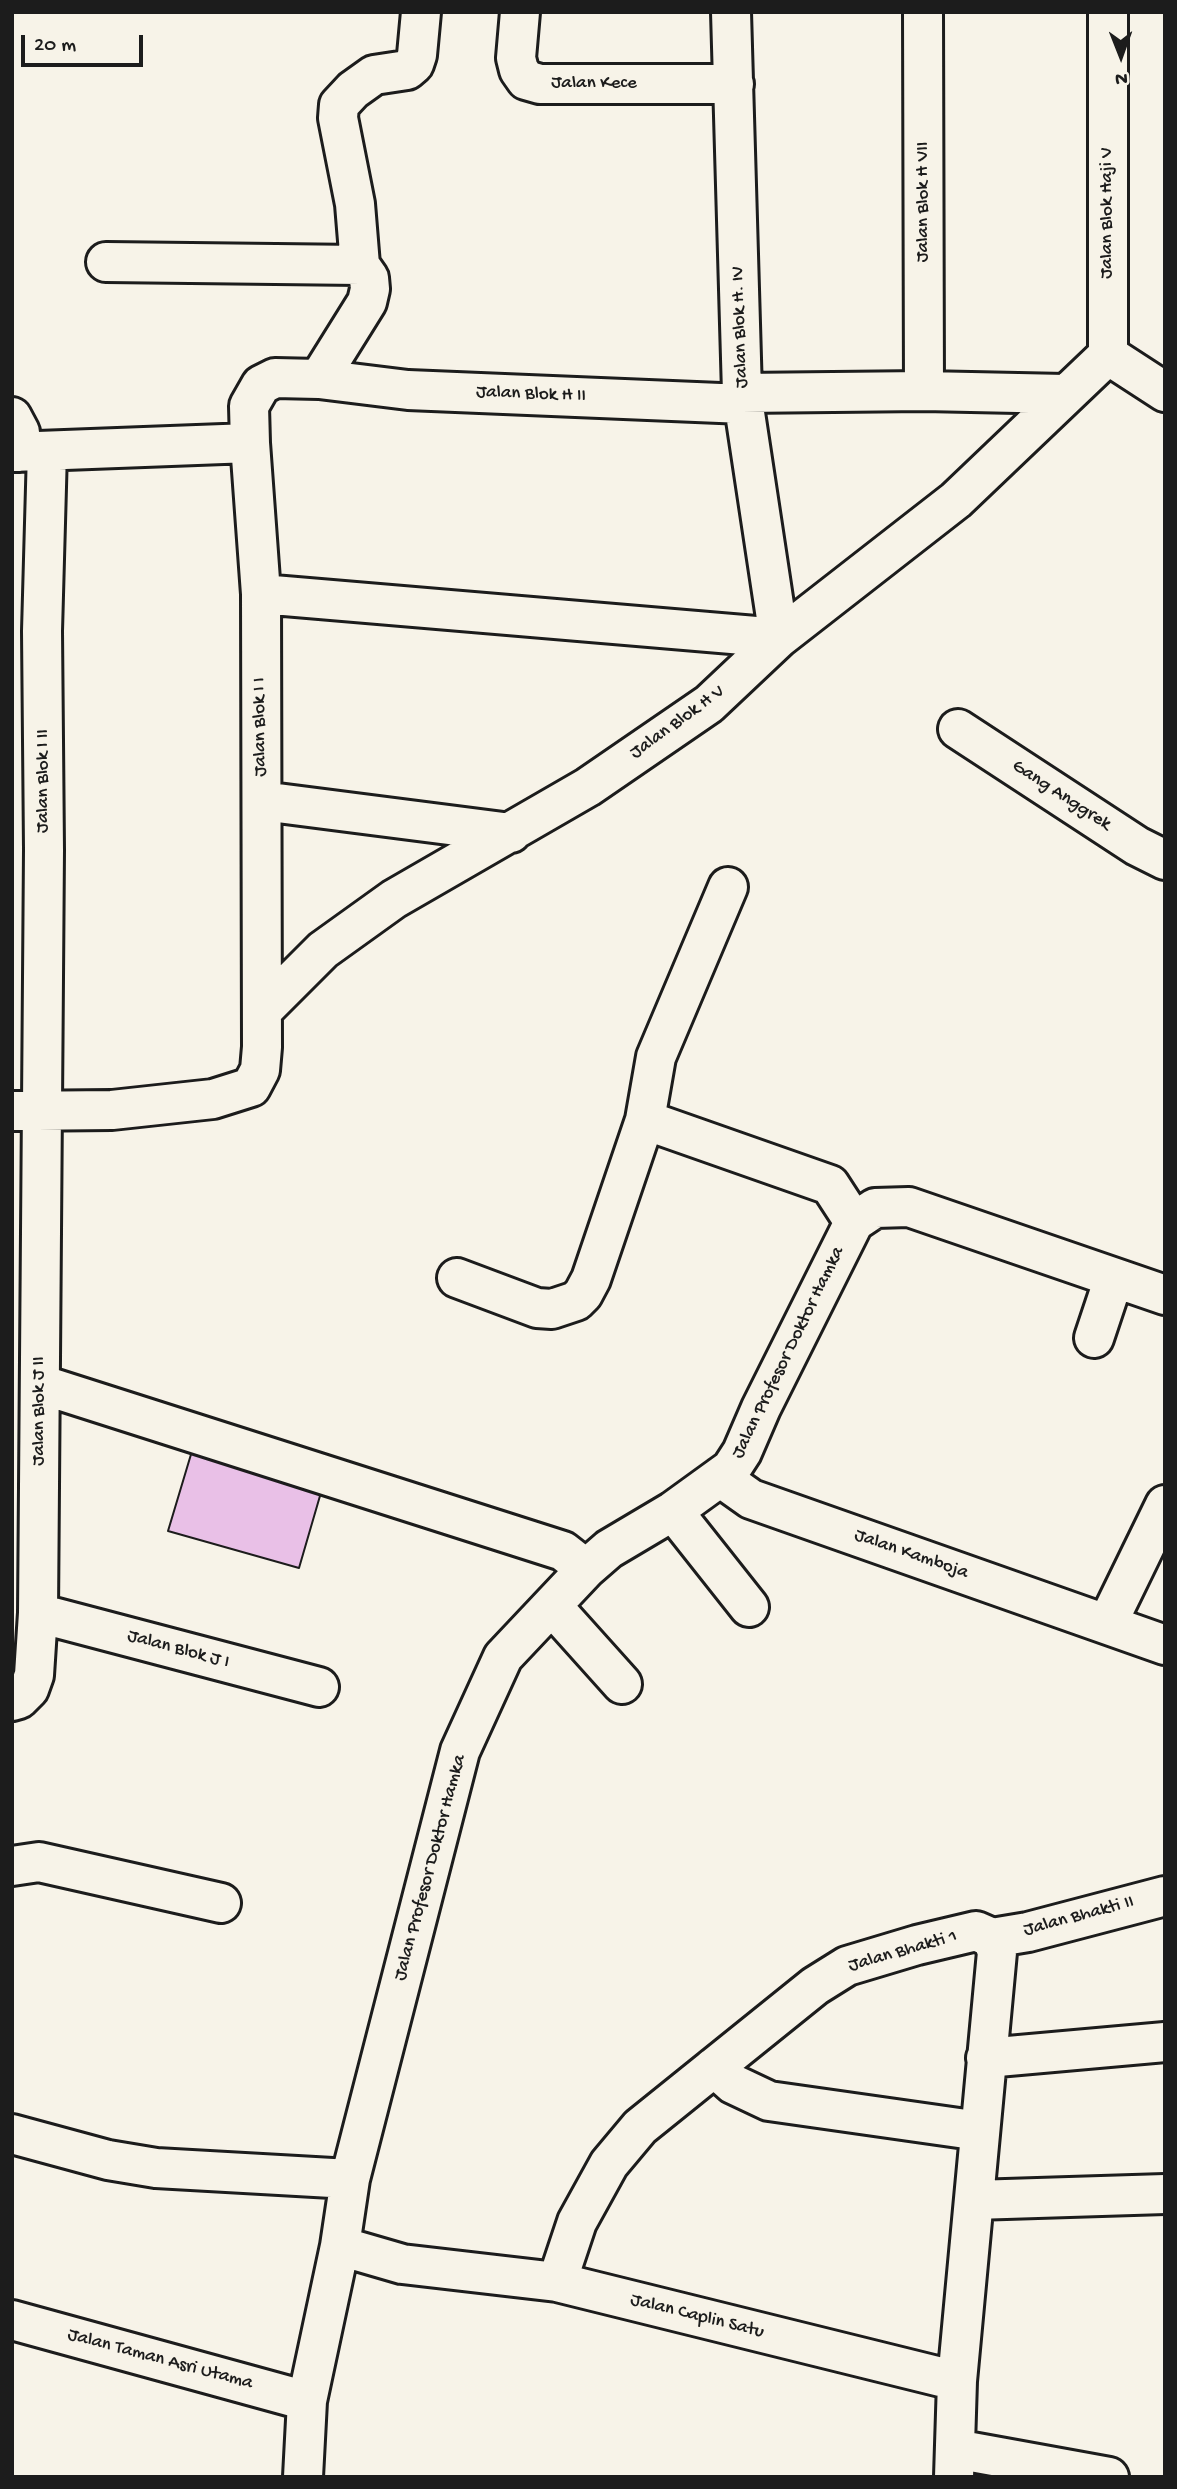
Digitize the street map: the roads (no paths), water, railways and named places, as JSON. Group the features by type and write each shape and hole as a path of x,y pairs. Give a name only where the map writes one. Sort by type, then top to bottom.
{"street":[{"path":"320,379 366,302 370,289 369,278 360,265 355,204 338,118 339,105 353,90 374,75 407,70 414,64 421,12"},
{"name":"Jalan Kece","path":"520,12 516,58 519,70 526,80 540,84 734,84"},
{"name":"Jalan Blok H. IV","path":"731,12 743,398 779,638"},
{"name":"Jalan Blok H VII","path":"923,12 924,391"},
{"name":"Jalan Blok Haji V","path":"1108,12 1111,357"},
{"path":"106,262 360,265"},
{"path":"1065,394 1111,357 1165,392"},
{"name":"Jalan Blok H II","path":"250,443 249,406 261,385 275,378 320,379 408,390 743,398 924,391 1065,394"},
{"name":"Jalan Blok H V","path":"262,1011 323,950 394,899 588,787 709,704 779,638 956,500 1065,394"},
{"path":"23,443 250,443"},
{"name":"Jalan Blok I II","path":"23,443 42,631 44,849 27,1111"},
{"name":"Jalan Blok I I","path":"27,1111 112,1110 213,1099 251,1087 260,1070 261,594 250,443"},
{"path":"261,594 779,638"},
{"name":"Gang Anggrek","path":"958,729 1137,846 1165,860"},
{"path":"262,802 511,832"},
{"path":"457,1278 537,1308 552,1309 576,1301 583,1294 592,1279 645,1120 656,1057 729,887"},
{"name":"Jalan Blok J II","path":"12,1701 19,1699 29,1689 34,1675 38,1613 40,1384 27,1111"},
{"path":"645,1120 830,1185 854,1222 875,1208 909,1207 1165,1295"},
{"name":"Jalan Profesor Doktor Hamka","path":"303,2477 307,2401 341,2246 350,2179 460,1751 503,1657 586,1569 609,1549 673,1511 731,1469 742,1452 761,1408 854,1222"},
{"path":"1094,1338 1114,1278"},
{"path":"40,1384 563,1551 586,1569"},
{"name":"Jalan Kamboja","path":"720,1477 751,1499 1165,1645"},
{"path":"1107,1624 1165,1505"},
{"path":"673,1511 749,1607"},
{"path":"552,1606 622,1684"},
{"name":"Jalan Blok J I","path":"38,1613 319,1687"},
{"path":"12,1866 39,1862 221,1903"},
{"name":"Jalan Bhakti II","path":"992,1938 1028,1932 1165,1896"},
{"name":"Jalan Bhakti 1","path":"556,2282 577,2222 609,2164 640,2127 815,1986 847,1966 917,1945 976,1931 992,1938"},
{"path":"992,1938 997,1952 957,2381 955,2463 1109,2477"},
{"path":"986,2058 1165,2042"},
{"path":"714,2067 733,2084 769,2101 980,2131"},
{"path":"12,2134 108,2160 156,2168 350,2179"},
{"path":"974,2200 1165,2194"},
{"name":"Jalan Caplin Satu","path":"341,2246 402,2264 556,2282 957,2381"},
{"name":"Jalan Taman Asri Utama","path":"12,2320 307,2401"}]}
